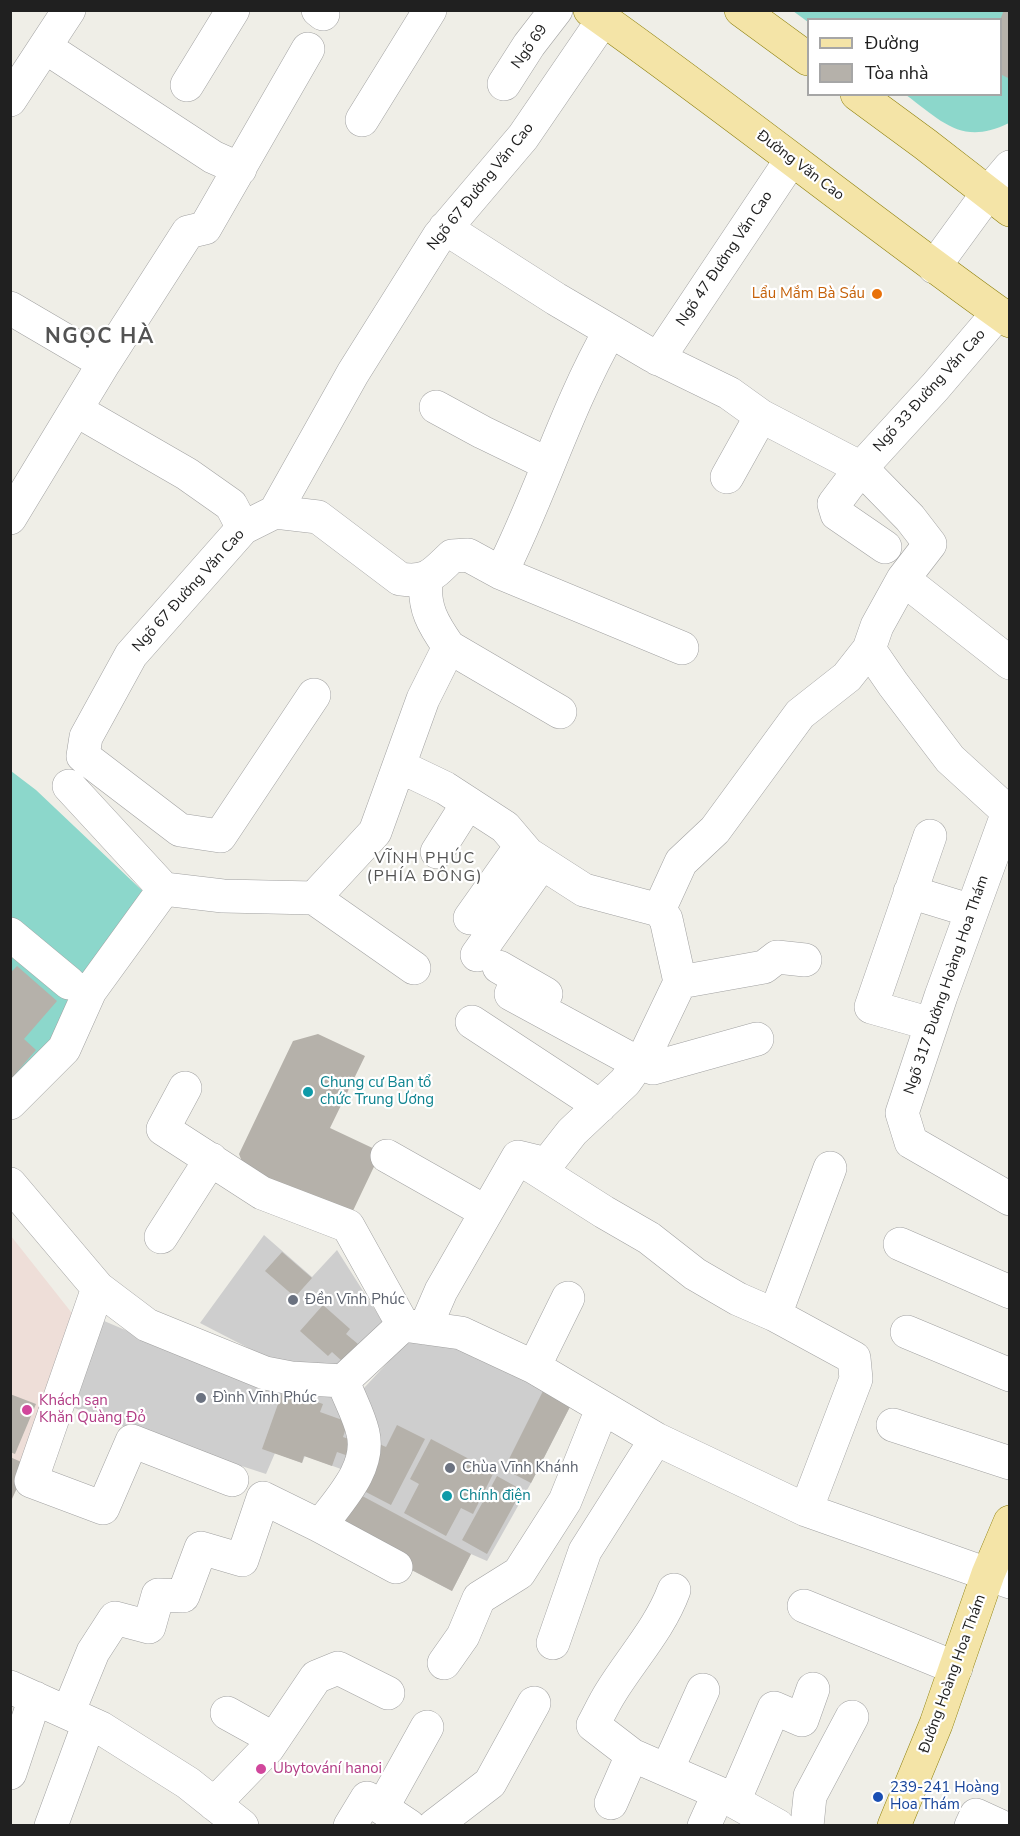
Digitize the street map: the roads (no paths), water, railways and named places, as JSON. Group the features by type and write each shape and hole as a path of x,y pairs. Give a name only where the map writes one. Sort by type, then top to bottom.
{"main road":[{"path":"741,10 807,58"},
{"name":"Đường Văn Cao","path":"597,15 1004,317"},
{"path":"860,96 999,201"},
{"name":"Đường Hoàng Hoa Thám","path":"894,1826 936,1724 956,1668 999,1578 1010,1522"}],"street":[{"path":"10,100 69,10"},
{"path":"187,85 233,10"},
{"path":"362,120 430,10"},
{"name":"Ngõ 69","path":"504,84 529,45 556,10"},
{"name":"Ngõ 67 Đường Văn Cao","path":"315,695 220,836 180,830 83,756 86,737 131,655 243,528 275,512 353,373 445,228 523,138 597,15"},
{"path":"45,47 213,157 240,169"},
{"path":"10,518 104,363 188,232 205,228 308,49"},
{"name":"Ngõ 47 Đường Văn Cao","path":"658,358 791,160"},
{"path":"934,267 999,201 1010,167"},
{"path":"445,228 610,331 729,393 761,416 861,468 910,518 930,543 903,579 881,617 869,649 847,678 800,714 715,830 681,862 659,910"},
{"path":"10,308 104,363"},
{"name":"Ngõ 33 Đường Văn Cao","path":"885,547 837,514 834,504 861,468 935,387 1004,317"},
{"path":"501,573 520,536 590,367 610,331"},
{"path":"436,407 548,464"},
{"path":"76,410 187,474 222,498 231,505 243,528"},
{"path":"727,477 761,416"},
{"path":"275,512 318,517 400,579 412,581 426,579 452,556 468,555 501,573 682,648"},
{"path":"426,579 424,595 428,612 434,626 449,647 560,712"},
{"path":"903,579 1010,663"},
{"path":"314,898 375,832 423,699 449,647"},
{"name":"Ngõ 317 Đường Hoàng Hoa Thám","path":"869,649 892,684 950,759 1005,817 931,1024 902,1113 911,1142 1010,1198"},
{"path":"399,766 445,788 505,826 532,855 584,890 659,910 666,919 680,981 642,1057 625,1082 572,1132 547,1164 518,1157"},
{"path":"69,786 164,889 223,896 314,898 414,968"},
{"path":"437,852 468,803"},
{"path":"930,836 871,1007 931,1024"},
{"path":"470,918 532,855"},
{"path":"532,855 496,972 642,1057 653,1068 757,1039"},
{"path":"10,1104 64,1049 90,991 164,889"},
{"path":"910,892 972,910"},
{"path":"10,934 69,983"},
{"path":"680,981 764,967 777,957 805,960"},
{"path":"472,1022 600,1106"},
{"path":"185,1088 163,1128 262,1192 348,1226 414,1327 461,1333 534,1367 656,1439 807,1510 999,1578"},
{"path":"387,1156 486,1212"},
{"path":"10,1184 98,1288 147,1325 265,1373 291,1378 343,1381 414,1327 441,1291 518,1157"},
{"path":"518,1157 649,1238 695,1274 738,1299 775,1315 854,1358 856,1378 807,1510"},
{"path":"161,1237 211,1159"},
{"path":"775,1315 808,1233 830,1168"},
{"path":"900,1244 1010,1292"},
{"path":"98,1288 31,1481 103,1508 132,1441 232,1480"},
{"path":"534,1367 568,1298"},
{"path":"907,1332 1010,1375"},
{"path":"320,1526 348,1488 364,1459 363,1431 343,1381"},
{"path":"444,1663 463,1636 479,1598 519,1573 565,1501 602,1409"},
{"path":"893,1425 1010,1463"},
{"path":"553,1643 585,1551 656,1439"},
{"path":"51,1826 79,1718 93,1652 116,1618 148,1627 158,1595 183,1596 201,1548 242,1560 263,1498 396,1567"},
{"path":"674,1590 668,1606 611,1691 593,1725 632,1755 727,1797 778,1826"},
{"path":"804,1606 956,1668"},
{"path":"214,1804 274,1739 316,1677 338,1668 388,1693"},
{"path":"704,1826 727,1797 774,1708 802,1720 813,1689"},
{"path":"667,1770 703,1690"},
{"path":"10,1773 23,1693 101,1728 188,1784 242,1826"},
{"path":"434,1826 490,1783 534,1702"},
{"path":"227,1713 274,1739"},
{"path":"807,1826 810,1796 852,1717"},
{"path":"382,1808 427,1727"},
{"path":"611,1803 632,1755"},
{"path":"350,1826 367,1798 409,1826"},
{"path":"971,1826 976,1815 1000,1826"}],"place":[{"name":"Lẩu Mắm Bà Sáu","path":"877,294"},
{"name":"Chung cư Ban tổ chức Trung Ương","path":"308,1092"},
{"name":"Đền Vĩnh Phúc","path":"293,1300"},
{"name":"Đình Vĩnh Phúc","path":"201,1398"},
{"name":"Khách sạn Khăn Quàng Đỏ","path":"27,1410"},
{"name":"Chùa Vĩnh Khánh","path":"450,1468"},
{"name":"Chính điện","path":"447,1496"},
{"name":"Ubytování hanoi","path":"261,1769"},
{"name":"239-241 Hoàng Hoa Thám","path":"878,1797"}],"district":[{"name":"NGỌC HÀ","path":"100,338"},
{"name":"VĨNH PHÚC (PHÍA ĐÔNG)","path":"425,868"}]}
